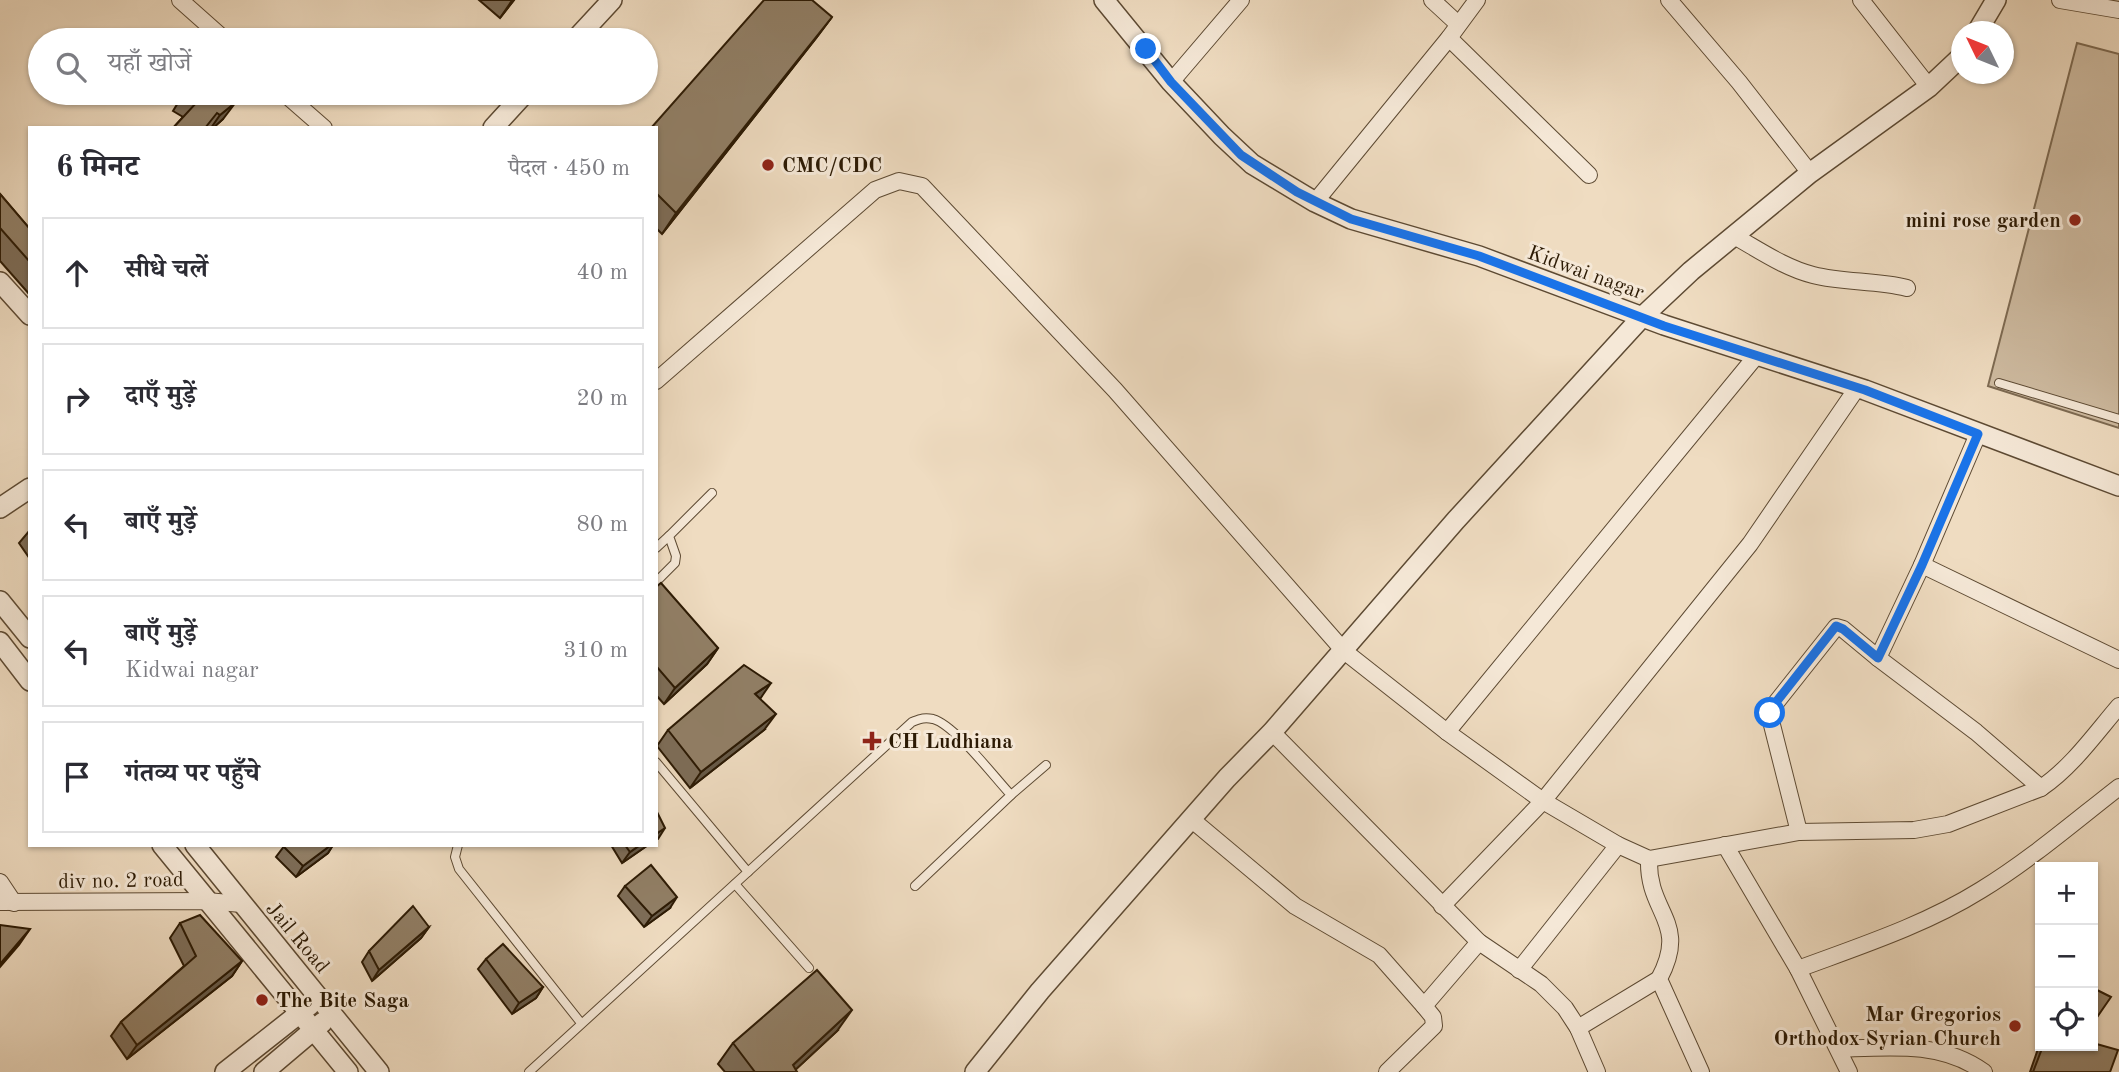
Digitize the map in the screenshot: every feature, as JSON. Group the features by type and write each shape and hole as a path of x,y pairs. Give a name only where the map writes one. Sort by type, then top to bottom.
{"street":[{"path":"180,0 212,28"},
{"path":"586,28 612,0"},
{"name":"Kidwai nagar","path":"1104,0 1171,82 1222,136 1252,164 1315,202 1351,219 1479,256 1642,317 1857,388 2119,486"},
{"path":"1171,82 1241,0"},
{"path":"1432,0 1454,31 1588,175"},
{"path":"1315,202 1477,0"},
{"path":"1669,0 1739,82 1810,173"},
{"path":"1861,0 1929,87"},
{"path":"1984,21 1996,0"},
{"path":"2060,0 2119,10"},
{"path":"975,1072 1040,991 1191,819 1344,651 1456,520 1642,317 1691,271 1810,173 1886,120 1929,87 1951,66"},
{"path":"298,105 322,126"},
{"path":"495,126 515,105"},
{"path":"658,379 875,190 899,181 922,186 1115,390 1344,651 1447,732 1543,802 1618,845 1650,859 1799,832 1914,830 1948,824 2041,788 2063,771 2119,706"},
{"path":"1734,236 1777,261 1812,275 1849,281 1884,282 1907,288"},
{"path":"0,282 28,313"},
{"path":"1447,732 1757,355"},
{"path":"1442,906 1543,802 1750,544 1857,388"},
{"path":"1878,658 1922,565 1978,434"},
{"path":"0,508 28,489"},
{"path":"1922,565 2119,660"},
{"path":"0,601 28,636"},
{"path":"1799,832 1771,721 1771,709 1836,626 1976,732 2041,788"},
{"path":"0,642 28,678"},
{"path":"1272,732 1479,943 1549,992 1565,1008 1578,1028 1597,1072"},
{"path":"1798,968 1914,924 1980,890 2038,850 2119,787"},
{"path":"1191,819 1295,906 1379,955 1433,1017 1434,1026 1387,1072"},
{"path":"1519,970 1618,845"},
{"path":"1725,845 1798,968 1849,1072"},
{"path":"164,847 348,1072"},
{"name":"Jail Road","path":"197,847 319,998 225,1072"},
{"path":"1578,1028 1659,978 1669,957 1670,928 1650,883 1650,859"},
{"path":"0,882 7,902"},
{"name":"div no. 2 road","path":"7,902 206,901 242,904"},
{"path":"1424,1006 1479,943"},
{"path":"1659,978 1702,1072"},
{"path":"319,998 379,1072"},
{"path":"264,1072 332,1014"},
{"path":"1839,1049 1906,1046 1938,1051 1984,1072"}],"lane":[{"path":"1999,383 2119,419"},
{"path":"658,546 712,493"},
{"path":"658,580 675,563 674,550 668,536"},
{"path":"529,1072 912,722 922,718 943,724 1011,795"},
{"path":"658,764 748,872"},
{"path":"915,886 1046,765"},
{"path":"458,847 455,857 459,869 581,1023"},
{"path":"735,884 809,968"}],"shaded area":[{"name":"mini rose garden","path":"2077,43 2119,54 2119,428 1988,386"}],"building":[{"path":"764,0 812,0 832,17 676,213 658,195 658,126 653,126"},
{"path":"194,105 232,105 220,115 217,113 207,126 175,126"},
{"path":"0,194 28,227 28,260 0,228"},
{"path":"661,583 718,648 675,688 658,668 658,585"},
{"path":"744,665 771,683 755,694 776,714 701,772 668,730"},
{"path":"658,814 665,828 658,833"},
{"path":"284,847 328,847 303,866"},
{"path":"651,865 677,897 652,916 625,886"},
{"path":"413,906 429,927 379,970 369,951"},
{"path":"200,915 242,961 137,1045 121,1022 196,956 180,923"},
{"path":"0,925 30,929 0,964"},
{"path":"503,944 543,987 519,1003 486,959"},
{"path":"817,970 852,1010 793,1065 797,1072 755,1072 733,1043"},
{"path":"2098,990 2111,997 2098,1016"},
{"path":"2098,1044 2118,1050 2110,1072 2033,1072 2041,1051 2098,1051"}],"place":[{"name":"CMC/CDC","path":"768,165"},
{"name":"mini rose garden","path":"2075,220"},
{"name":"CH Ludhiana","path":"872,741"},
{"name":"The Bite Saga","path":"262,1000"},
{"name":"Mar Gregorios Orthodox Syrian Church","path":"2015,1026"}],"route":[{"path":"1146,49 1171,82 1241,155 1297,192 1351,219 1479,256 1664,326 1865,390 1978,434 1922,565 1878,658 1836,626 1770,713"}]}
